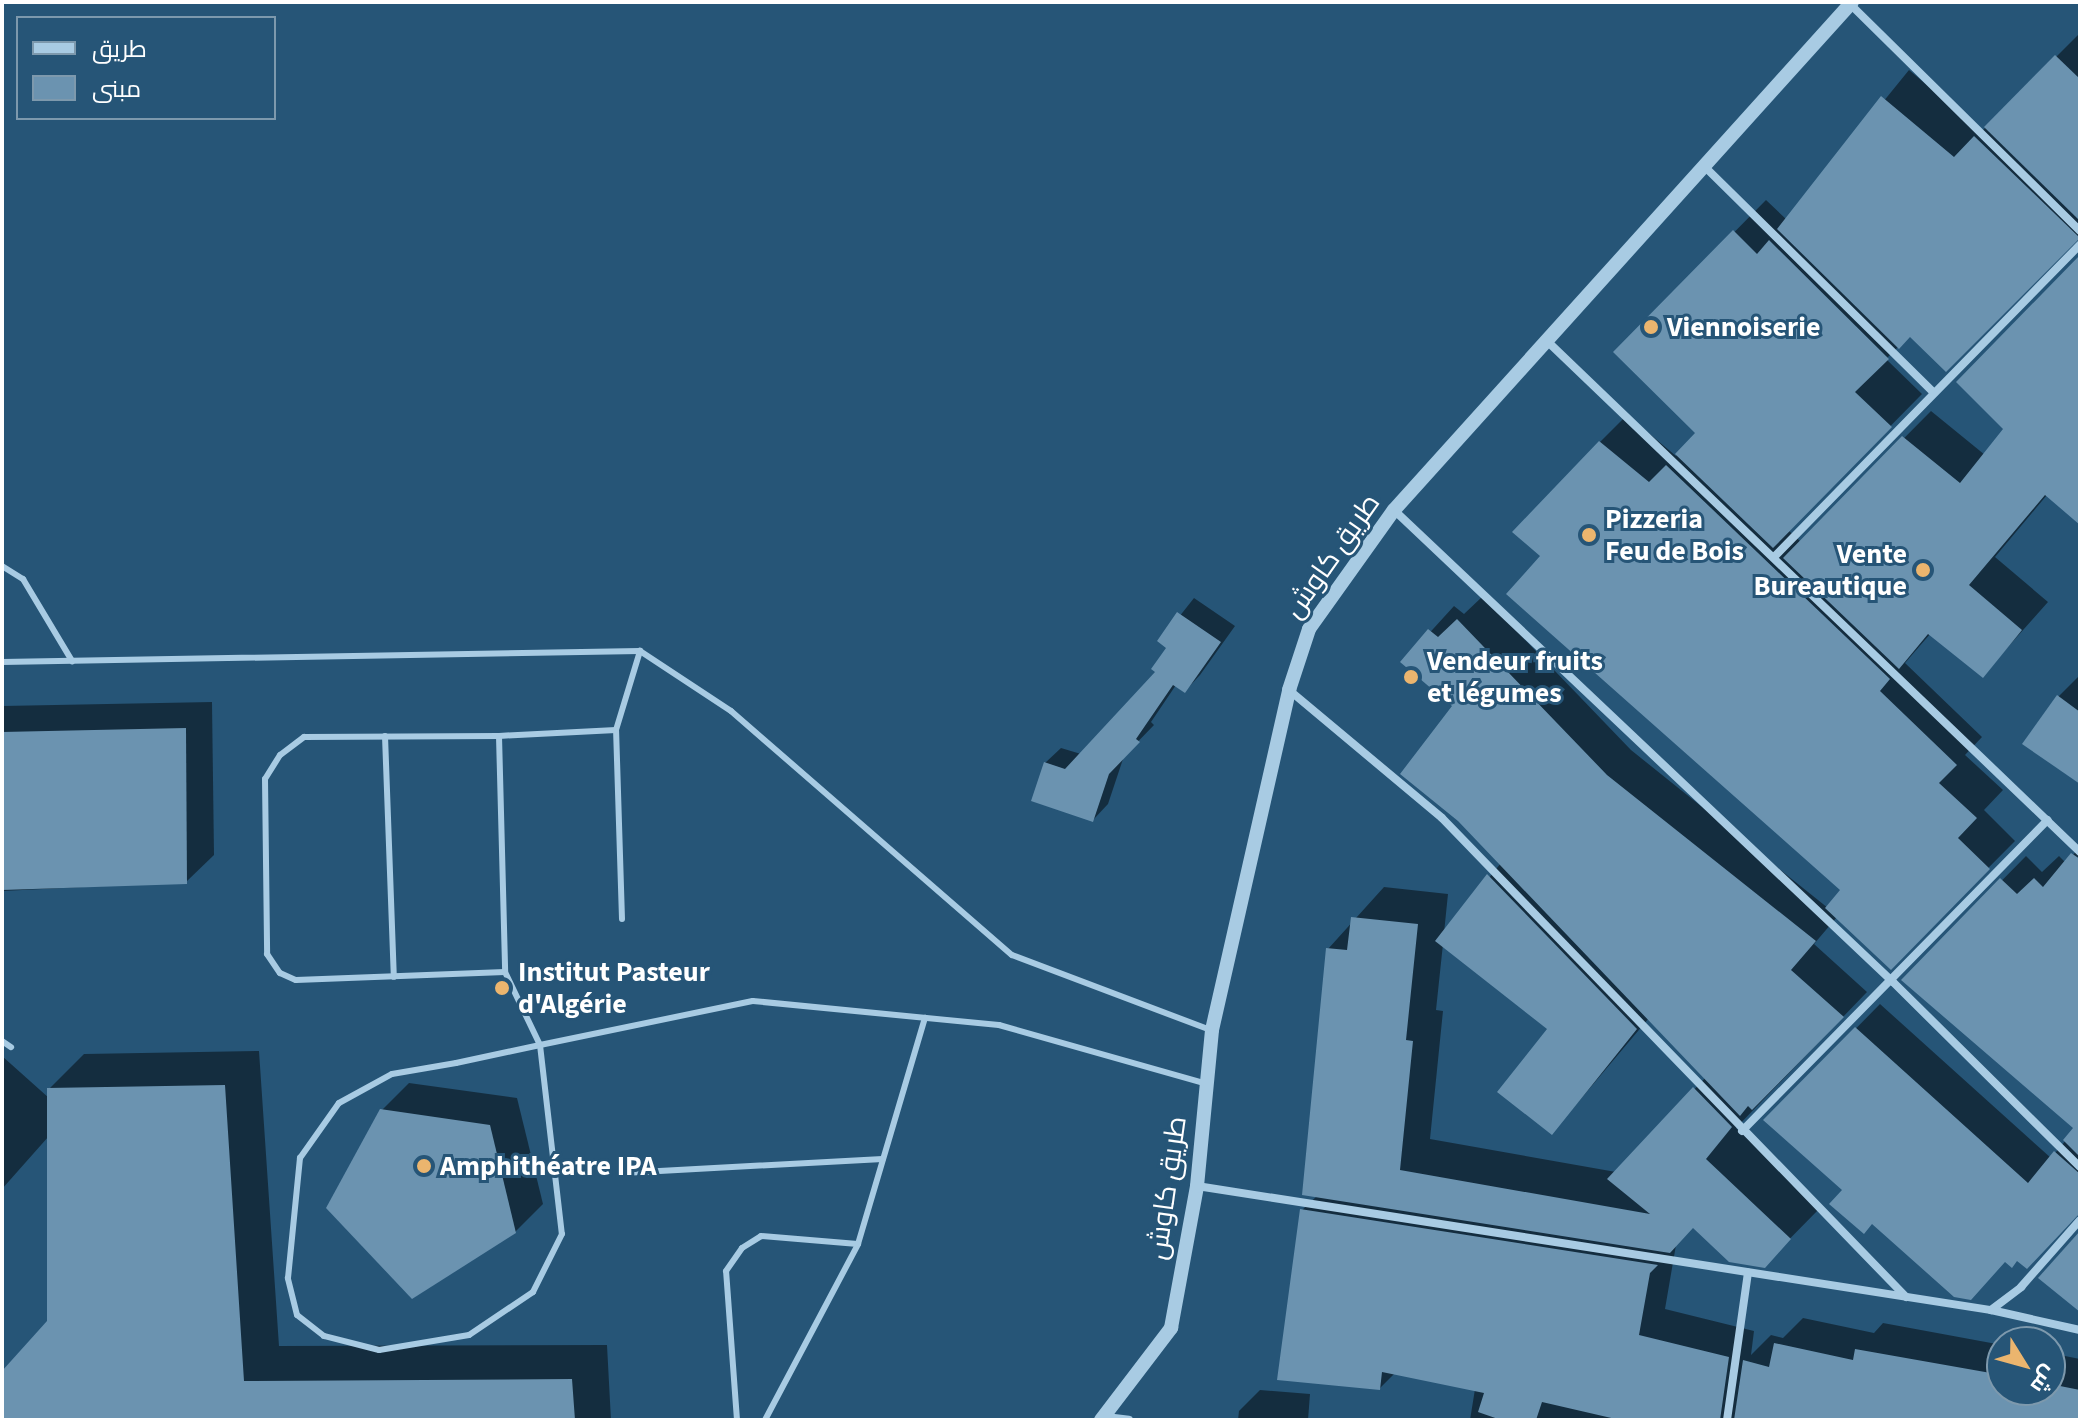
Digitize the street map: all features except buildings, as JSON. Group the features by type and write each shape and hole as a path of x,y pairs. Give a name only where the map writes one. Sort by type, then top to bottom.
{"street":[{"name":"طريق كاوش","path":"1104,1418 1171,1328 1197,1186 1212,1030 1289,690 1309,629 1394,510 1702,164 1851,3"},
{"path":"1851,3 2080,231"},
{"path":"1702,164 1933,392"},
{"path":"1775,556 2080,245"},
{"path":"1546,339 2080,852"},
{"path":"1394,510 1893,982 2080,1167"},
{"path":"1289,690 1442,818 1906,1297"},
{"path":"1742,1131 1893,982 2048,820"},
{"path":"1197,1186 1991,1310 2080,1330"},
{"path":"1991,1310 2021,1287 2080,1220"},
{"path":"1727,1420 1748,1272"},
{"path":"1104,1418 1129,1420"}],"lane":[{"path":"2,566 23,579 72,661"},
{"path":"622,919 616,730 640,651"},
{"path":"2,662 640,651 731,711 1012,955 1212,1030"},
{"path":"505,972 296,980 280,973 267,954 265,779 280,755 304,737 499,736 616,730"},
{"path":"385,736 394,977"},
{"path":"499,736 505,972 540,1045 562,1234 533,1292 469,1335 379,1350 324,1336 297,1315 288,1278 300,1158 339,1103 392,1074 540,1045 753,1001 999,1025 1207,1084"},
{"path":"765,1420 858,1244 925,1018"},
{"path":"2,1041 11,1047"},
{"path":"623,1173 883,1159"},
{"path":"737,1420 726,1271 742,1248 761,1236 858,1244"}],"place":[{"name":"Viennoiserie","path":"1651,327"},
{"name":"Pizzeria Feu de Bois","path":"1589,535"},
{"name":"Vente Bureautique","path":"1923,570"},
{"name":"Vendeur fruits et légumes","path":"1411,677"},
{"name":"Institut Pasteur d'Algérie","path":"502,988"},
{"name":"Amphithéatre IPA","path":"424,1166"}]}
